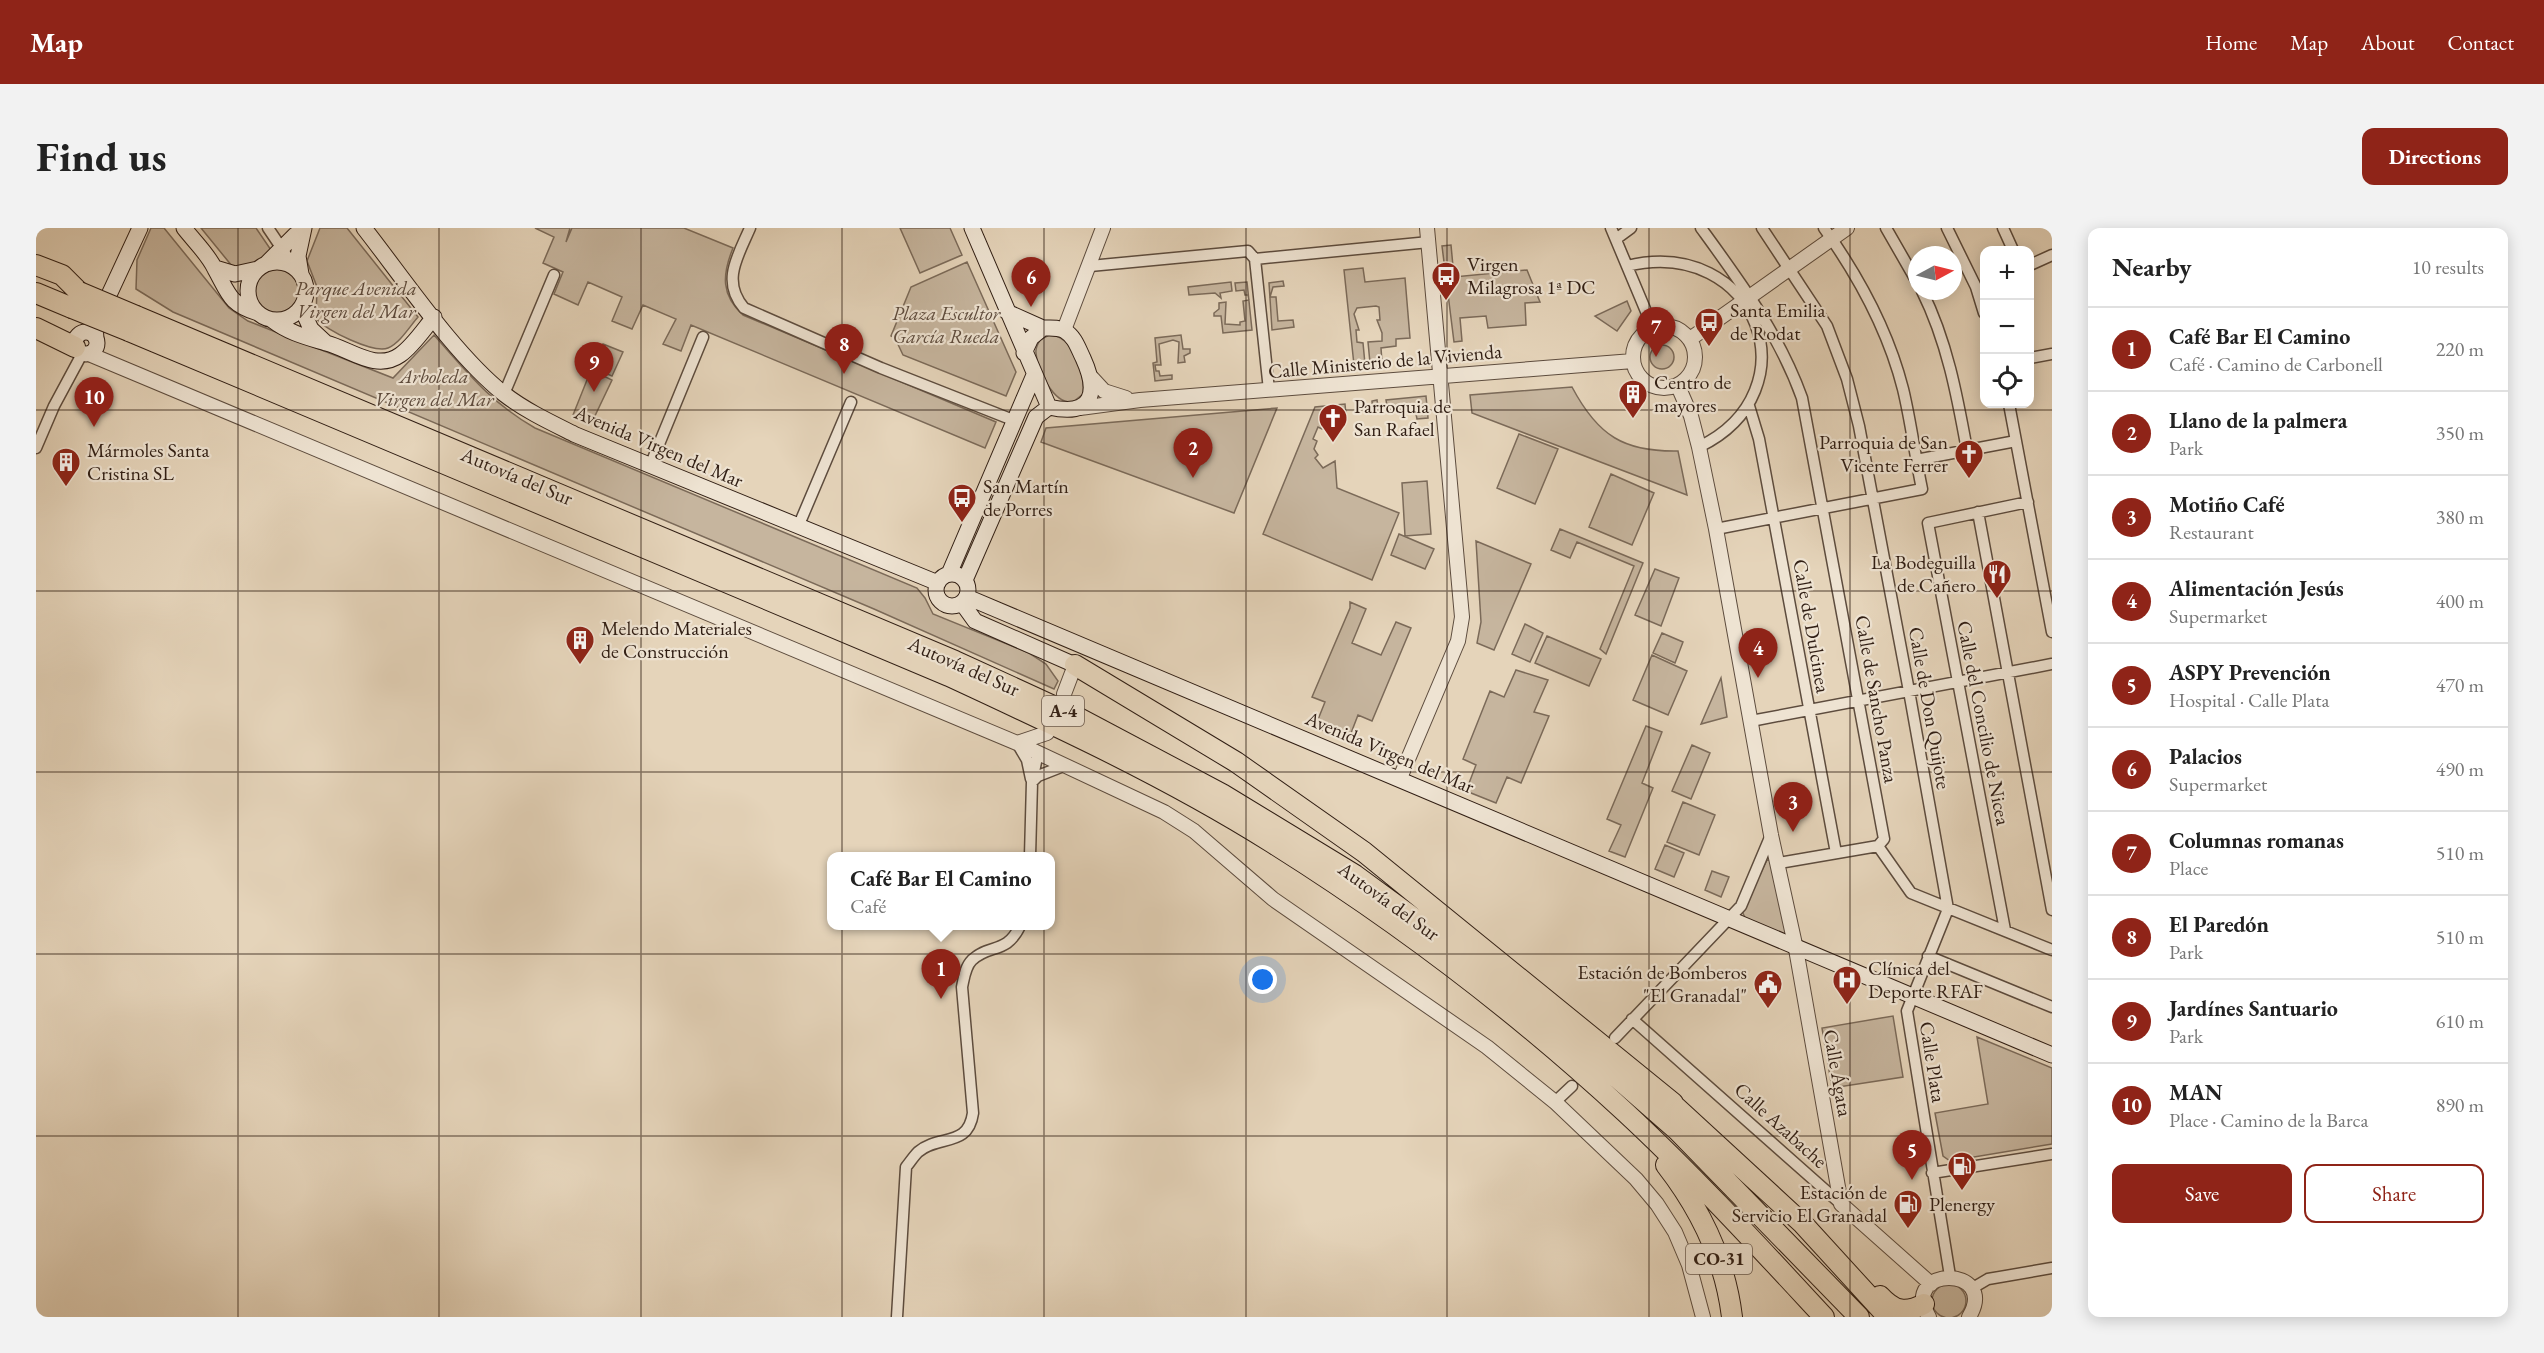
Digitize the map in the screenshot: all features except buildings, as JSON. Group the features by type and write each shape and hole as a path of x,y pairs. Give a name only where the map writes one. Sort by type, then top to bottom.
{"highway":[{"path":"36,265 62,275 76,300"},
{"name":"Autovía del Sur","path":"36,274 76,300 965,666 1075,717 1222,794 1355,875 1509,988 1575,1041 1678,1131 1859,1317"},
{"name":"Autovía del Sur","path":"36,293 76,300"},
{"name":"Autovía del Sur","path":"132,323 949,676 1072,733 1214,808 1344,890 1480,988 1625,1112 1696,1180 1824,1317"},
{"path":"36,328 88,343"},
{"path":"1076,665 1236,762 1364,852 1673,1103 1892,1308 1902,1311 1926,1310"},
{"path":"1355,875 1442,928 1673,1103"},
{"name":"CO-31","path":"1625,1112 1637,1134 1665,1164 1695,1204 1715,1246 1732,1317"},
{"path":"1803,1224 1888,1317"}],"main road":[{"path":"88,343 140,228"},
{"path":"184,228 215,268 222,285 239,307 265,316 288,318 301,308 306,291 298,271 298,256 303,230"},
{"name":"Avenida Virgen del Mar","path":"364,228 478,369 504,394 531,412 576,435 798,527 944,579"},
{"path":"972,228 1049,407"},
{"path":"303,230 262,267 249,286 252,306 286,330 316,342 325,342"},
{"path":"215,268 236,274 276,262 298,271"},
{"path":"301,308 311,330 325,342 370,360 386,361 400,355 434,317"},
{"path":"1007,312 1043,328 1064,330 1075,339 1092,378 1091,395 1080,408 1065,411 1049,407"},
{"path":"1024,353 1031,338 1043,328"},
{"path":"944,579 958,575 965,580 968,588 964,600 952,606 942,602 937,594 1034,375"},
{"path":"965,580 1036,417 1049,407"},
{"path":"964,600 975,621 1076,665"},
{"name":"Avenida Virgen del Mar","path":"964,600 1400,778 1730,918 1796,949 2052,1055"}],"street":[{"path":"268,228 298,271"},
{"path":"750,228 731,273 733,292 744,308 881,368 1013,420"},
{"path":"1064,330 1103,228"},
{"path":"1611,228 1653,328"},
{"path":"1616,239 1631,228"},
{"name":"Calle de Sancho Panza","path":"1701,228 1790,364 1802,398 1884,839 1878,846"},
{"name":"Calle de Don Quijote","path":"1762,228 1791,268 1827,326 1847,379 1859,426 1948,909"},
{"path":"1690,339 1791,268 1828,233 1847,228"},
{"path":"1886,228 1908,266"},
{"path":"1947,228 1980,285"},
{"path":"2003,228 2011,246"},
{"path":"1255,259 1431,232 1462,617 1458,641 1400,778"},
{"path":"1716,529 1922,489 1903,390 1889,345 1850,265 1828,233"},
{"path":"1090,266 1248,251 1255,259 1269,390"},
{"path":"2034,263 2052,255"},
{"path":"1627,266 1646,262 1676,261 1698,266 1748,299 1759,335 1761,362 1749,406 1730,429 1700,447"},
{"path":"504,394 554,275"},
{"path":"1926,300 1935,317 1956,386 1967,450"},
{"path":"1674,327 1690,339 1696,360 1686,380 1678,386 1668,389 1649,385 1635,370 1633,361 1637,341 1653,328 1674,327"},
{"path":"651,466 703,337"},
{"path":"36,448 54,406 88,343 114,363 1017,743 1164,812 1194,831 1272,899 1348,949 1487,1047 1555,1102 1628,1171 1657,1204 1675,1232 1689,1265 1703,1317"},
{"path":"2034,357 2052,354"},
{"name":"Calle Ministerio de la Vivienda","path":"1080,408 1140,400 1633,361"},
{"name":"Calle Ministerio de la Vivienda","path":"1092,378 1104,391 1114,396 1140,400"},
{"name":"Calle Ágata","path":"1678,386 1691,416 1700,447 1772,835 1796,949 1841,1204"},
{"path":"798,527 851,402"},
{"name":"Calle de Dulcinea","path":"1749,406 1759,439 1836,853"},
{"path":"2010,408 2028,502 2048,577 2052,632"},
{"path":"1916,460 2016,441"},
{"path":"2028,502 1978,512 2052,910"},
{"name":"Calle del Concilio de Nicea","path":"1978,512 1928,523 2005,930"},
{"path":"1751,721 2052,664"},
{"path":"1064,694 1076,665"},
{"path":"1017,743 1047,733 1038,752 1032,782 1030,852"},
{"path":"1017,743 1027,760 1032,782"},
{"path":"1032,782 1038,776 1066,765"},
{"path":"1615,1038 1741,906 1772,835"},
{"path":"1779,863 1878,846 1911,893 2052,951"},
{"path":"1911,997 1948,909"},
{"path":"897,1317 906,1167 918,1152 930,1145 962,1136 971,1126 973,1113 962,987 966,969 972,960 1014,939 1018,930"},
{"path":"1928,956 2052,1007"},
{"name":"Calle Plata","path":"1911,997 1906,1011 1950,1276"},
{"name":"Calle Azabache","path":"1632,1019 1931,1284"},
{"path":"1555,1102 1572,1086"},
{"path":"1932,1173 2052,1154"},
{"path":"1971,1289 1988,1279 2052,1268"},
{"path":"1926,1310 1924,1296 1931,1284 1950,1276 1958,1278 1971,1289 1974,1303 1969,1317"}],"green space":[{"name":"Arboleda Virgen del Mar","path":"151,228 164,228 229,308 248,321 393,378 434,335 492,397 535,428 917,588 933,614 1029,653 1046,664 1058,681 1054,689 874,609 173,312 136,289 137,260"},
{"path":"201,228 256,228 271,250 263,258 253,263 232,266"},
{"name":"Parque Avenida Virgen del Mar","path":"320,228 347,228 418,317 392,346 382,349 372,348 350,340 329,329 316,318 317,287 307,261"},
{"path":"535,228 570,228 566,242 572,228 684,228 733,248 727,267 727,292 743,315 996,422 985,448 691,325 681,351 663,344 676,319 643,305 632,329 612,321 622,297 588,282 578,305 554,294 563,272 543,263 554,237"},
{"path":"900,228 950,228 962,255 920,273"},
{"path":"1451,245 1454,277 1527,270 1540,302 1525,303 1526,325 1488,328 1486,316 1460,318 1462,341 1454,342 1442,246"},
{"name":"Plaza Escultor García Rueda","path":"967,262 1016,372 1006,396 903,355 895,338 891,336 911,287"},
{"path":"1363,268 1365,282 1405,278 1410,338 1396,339 1396,346 1381,348 1382,362 1370,363 1368,342 1382,341 1382,333 1377,320 1380,320 1379,307 1357,308 1354,314 1359,330 1356,330 1357,342 1363,343 1365,364 1354,365 1344,270"},
{"path":"277,269 292,276 299,291 292,306 277,313 262,306 255,291 262,276"},
{"path":"1283,281 1284,286 1273,287 1270,297 1276,297 1278,321 1293,320 1294,327 1272,330 1269,283"},
{"path":"1231,282 1232,291 1220,293 1221,298 1215,293 1189,295 1188,287"},
{"path":"1247,282 1249,299 1244,290 1236,291 1235,283"},
{"path":"1249,300 1252,330 1223,333 1221,316 1214,316 1219,309 1219,303 1226,302 1225,324 1240,325 1240,322 1245,321 1243,301"},
{"path":"1627,301 1631,311 1617,331 1595,316"},
{"path":"1049,335 1065,341 1076,357 1082,376 1083,394 1073,402 1059,398 1043,377 1037,360 1036,348 1040,340"},
{"path":"1181,335 1183,349 1190,349 1190,353 1184,356 1185,362 1178,363 1179,342 1173,340 1159,344 1161,365 1155,365 1156,371 1159,371 1160,376 1172,375 1172,379 1155,381 1153,363 1157,362 1155,338"},
{"path":"603,344 623,352 612,376 593,368"},
{"path":"1662,345 1671,348 1674,357 1671,366 1662,369 1653,366 1650,357 1653,348"},
{"path":"591,370 612,380 592,422 573,415"},
{"path":"1572,387 1592,418 1614,438 1642,448 1678,451 1687,495 1472,413 1470,395"},
{"path":"1426,396 1428,418 1417,419 1415,409 1373,413 1372,401 1377,400 1378,407 1387,406 1386,400"},
{"path":"1345,404 1346,415 1333,417 1333,421 1325,422 1322,429 1318,427 1313,439 1317,441 1314,449 1318,455 1315,458 1323,468 1335,461 1337,488 1399,513 1372,580 1263,534 1315,407"},
{"path":"1277,408 1234,513 1041,442 1046,428"},
{"path":"1519,434 1558,449 1535,504 1497,488"},
{"path":"1611,474 1654,493 1632,545 1589,527"},
{"path":"1427,481 1431,534 1405,536 1402,483"},
{"path":"1560,529 1643,563 1606,654 1600,649 1634,566 1577,542 1570,558 1551,550"},
{"path":"1399,534 1434,549 1425,569 1391,555"},
{"path":"1476,541 1531,564 1494,650 1477,643 1481,622"},
{"path":"1655,569 1679,578 1661,626 1635,615"},
{"path":"1350,602 1366,609 1352,643 1381,655 1396,622 1411,628 1372,721 1358,715 1348,741 1315,727 1325,702 1312,697 1350,608"},
{"path":"1525,624 1543,633 1530,662 1512,654"},
{"path":"1662,633 1683,642 1675,663 1653,653"},
{"path":"1547,636 1601,659 1589,686 1535,663"},
{"path":"1652,655 1687,671 1668,715 1633,700"},
{"path":"1516,670 1548,680 1534,712 1549,716 1521,783 1507,777 1496,803 1466,791 1476,765 1463,759 1490,691 1504,697"},
{"path":"1721,678 1727,717 1701,724"},
{"path":"1646,726 1662,732 1642,783 1653,788 1625,857 1609,851 1621,825 1607,819"},
{"path":"1692,745 1710,753 1691,799 1672,791"},
{"path":"1683,802 1715,815 1699,855 1667,842"},
{"path":"1665,845 1684,853 1674,877 1655,869"},
{"path":"1767,860 1777,861 1788,939 1746,920 1742,911"},
{"path":"1712,871 1729,877 1721,897 1705,890"},
{"path":"1893,1016 1903,1077 1832,1088 1822,1028"},
{"path":"1977,1037 2052,1068 2052,1144 1950,1161 1943,1156 1935,1113 1988,1104"},
{"path":"1949,1284 1961,1289 1966,1301 1961,1313 1949,1318 1937,1313 1932,1301 1937,1289"}],"place":[{"name":"Virgen Milagrosa 1ª DC","path":"1446,302"},
{"name":"Palacios","path":"1031,307"},
{"name":"Santa Emilia de Rodat","path":"1709,348"},
{"name":"Columnas romanas","path":"1656,357"},
{"name":"El Paredón","path":"844,374"},
{"name":"Jardínes Santuario","path":"594,392"},
{"name":"Centro de mayores","path":"1633,420"},
{"name":"MAN","path":"94,427"},
{"name":"Parroquia de San Rafael","path":"1333,444"},
{"name":"Llano de la palmera","path":"1193,478"},
{"name":"Parroquia de San Vicente Ferrer","path":"1969,480"},
{"name":"Mármoles Santa Cristina SL","path":"66,488"},
{"name":"San Martín de Porres","path":"962,524"},
{"name":"La Bodeguilla de Cañero","path":"1997,600"},
{"name":"Melendo Materiales de Construcción","path":"580,666"},
{"name":"Alimentación Jesús","path":"1758,678"},
{"name":"Motiño Café","path":"1793,832"},
{"name":"Café Bar El Camino","path":"941,999"},
{"name":"Clínica del Deporte RFAF","path":"1847,1006"},
{"name":"Estación de Bomberos \"El Granadal\"","path":"1768,1010"},
{"name":"ASPY Prevención","path":"1912,1180"},
{"name":"Plenergy","path":"1962,1192"},
{"name":"Estación de Servicio El Granadal","path":"1908,1230"}]}
